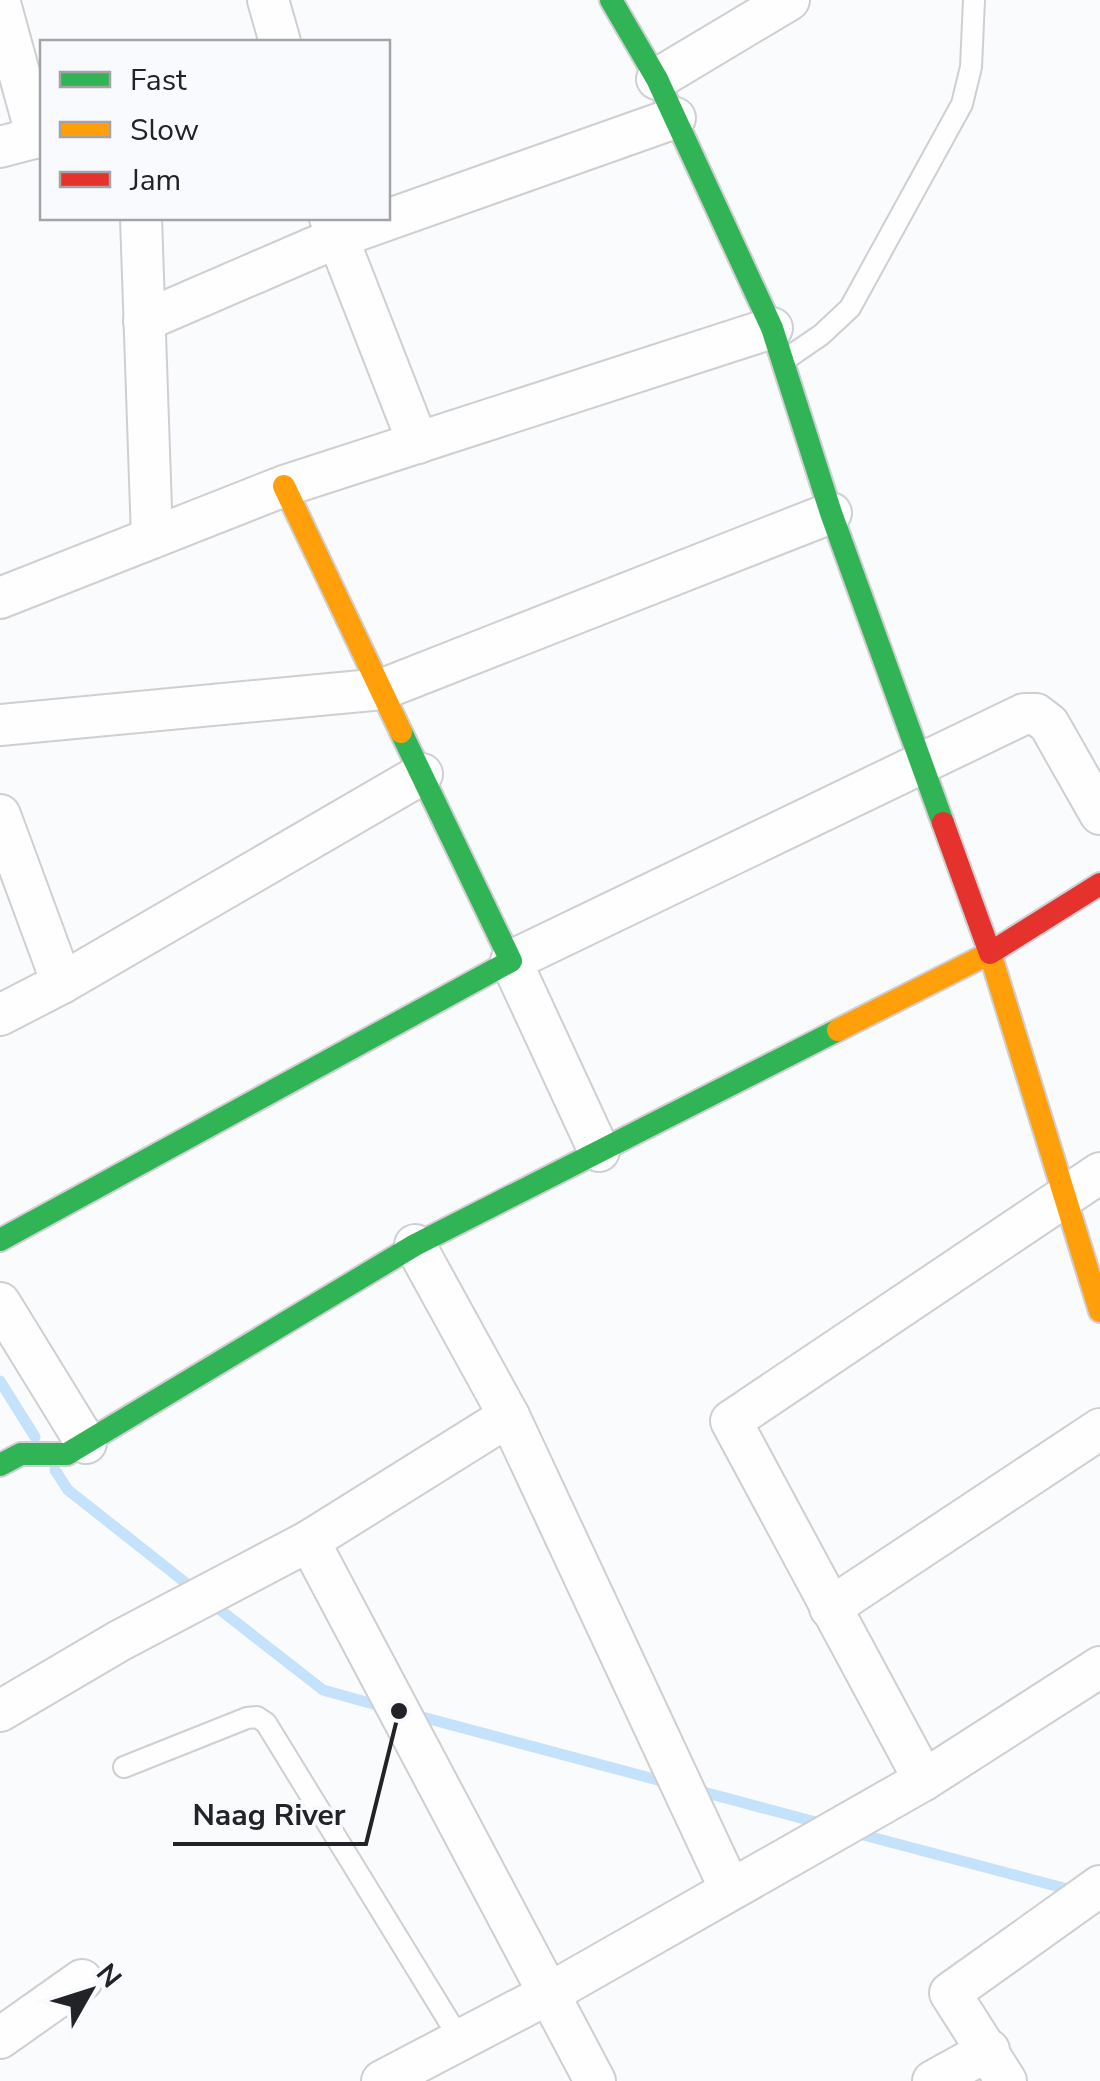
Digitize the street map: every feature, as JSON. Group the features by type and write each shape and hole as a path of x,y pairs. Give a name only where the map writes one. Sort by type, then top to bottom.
{"street":[{"path":"268,0 279,40"},
{"path":"611,0 657,79 777,345 831,513 990,953 1100,1311"},
{"path":"657,79 790,0"},
{"path":"0,2 27,140"},
{"path":"390,210 674,118"},
{"path":"141,220 152,538"},
{"path":"144,321 333,228 358,220"},
{"path":"333,228 418,442"},
{"path":"0,598 284,486 418,442 777,345"},
{"path":"284,486 598,1151"},
{"path":"0,724 383,689 831,513"},
{"path":"0,1240 511,960 1024,714 1036,714 1049,724 1100,814"},
{"path":"0,1015 422,774"},
{"path":"0,815 62,983"},
{"path":"10,1459 77,1449 415,1245 990,953 1100,884"},
{"path":"924,1780 731,1421 1100,1173"},
{"path":"415,1245 510,1416 730,1889"},
{"path":"0,1303 77,1449"},
{"path":"0,1711 119,1641 309,1542 510,1416"},
{"path":"830,1608 1100,1429"},
{"path":"309,1542 595,2081"},
{"path":"382,2081 548,1994 924,1780 1100,1667"},
{"path":"933,2081 997,2066 950,1993 1100,1886"},
{"path":"0,2038 82,1980"}],"lane":[{"path":"777,345 821,335 850,308 962,104 971,67 974,0"},
{"path":"124,1767 248,1718 257,1716 266,1723 460,2042"}],"waterway":[{"path":"0,1381 35,1437"},
{"path":"55,1470 68,1490 196,1591"},
{"path":"210,1602 323,1690 384,1707"},
{"path":"411,1714 669,1783"},
{"path":"696,1790 823,1824"},
{"path":"856,1833 1075,1891"}],"traffic: fast":[{"path":"611,0 657,79 772,328 831,513 943,823"},
{"path":"0,1240 511,961 401,732"},
{"path":"0,1465 21,1454 67,1454 415,1245 838,1030"}],"traffic: slow":[{"path":"284,486 401,732"},
{"path":"838,1030 990,953 1100,1311"}],"traffic: jam":[{"path":"943,823 990,953 1100,884"}],"place":[{"name":"Naag River","path":"399,1711"}]}
